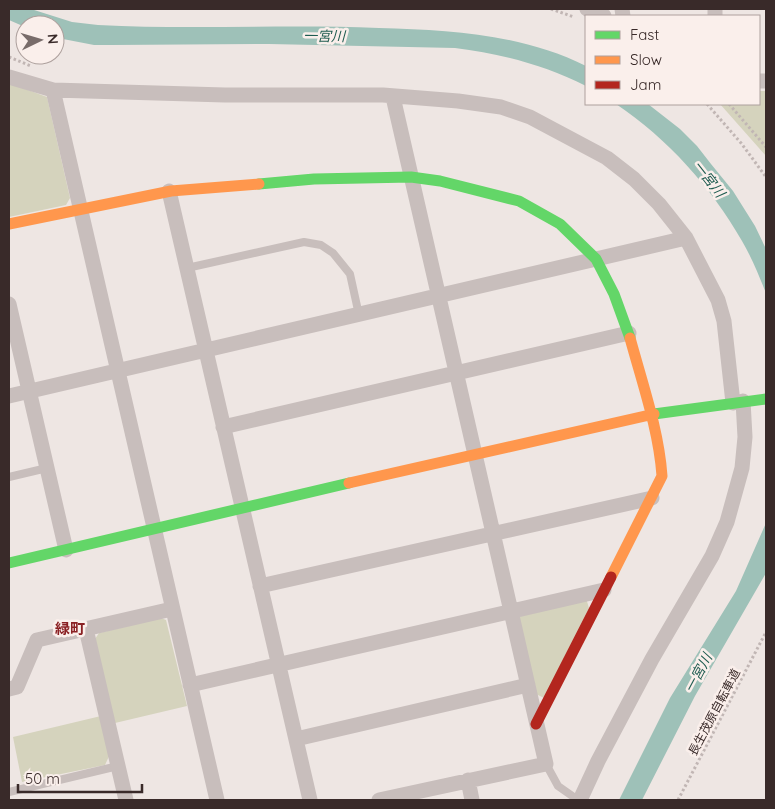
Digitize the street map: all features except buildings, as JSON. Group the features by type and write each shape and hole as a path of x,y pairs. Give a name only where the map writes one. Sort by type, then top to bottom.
{"street":[{"path":"9,77 53,90 225,95 383,95 458,101 501,107 530,116 608,158 634,179 659,204 686,238 718,300 724,321 745,437 742,468 727,522 712,556 652,659 579,800"},
{"path":"53,90 217,800"},
{"path":"378,800 546,764 393,97"},
{"path":"9,224 169,191 314,179 411,176 440,181 519,201 560,224 577,239 596,259 614,294 629,333 650,414 661,462 662,476 536,724"},
{"path":"169,191 310,800"},
{"path":"9,396 686,238"},
{"path":"9,310 66,550"},
{"path":"223,427 629,333"},
{"path":"9,563 474,453 650,414 766,399"},
{"path":"260,586 652,498"},
{"path":"190,685 604,590"},
{"path":"9,689 17,687 37,640 172,609"},
{"path":"86,629 126,800"},
{"path":"296,739 528,686"},
{"path":"468,780 472,800"}],"lane":[{"path":"187,268 304,242 321,245 333,253 350,274 358,314"},
{"path":"9,477 47,468"},
{"path":"546,764 558,786 579,800"},
{"path":"9,792 118,766"}],"path":[{"path":"551,9 584,14"},
{"path":"9,57 35,67"},
{"path":"707,105 741,142 766,177"},
{"path":"730,105 766,147"},
{"name":"長生茂原自転車道","path":"678,800 766,632"}],"shaded area":[{"path":"9,83 47,97 70,198 66,205 9,217"},
{"path":"760,91 766,91 766,156 721,105 760,105"},
{"path":"586,598 589,608 544,698 536,694 518,619 523,613"},
{"path":"161,618 166,620 187,706 115,723 95,639 99,633"},
{"path":"101,716 110,754 105,765 22,782 13,737"}],"water":[{"name":"一宮川","path":"9,9 31,9 50,15 15,15 15,23 9,20"},
{"name":"一宮川","path":"65,20 98,25 344,27 459,32 511,40 561,55 585,66 585,86 522,61 455,48 269,44 94,45 65,39"},
{"name":"一宮川","path":"617,105 649,105 680,129 697,146 733,191 755,226 766,249 766,293 742,241 717,202 671,148"},
{"name":"一宮川","path":"766,523 766,573 695,696 642,800 619,800 670,698 736,591"}],"traffic: fast":[{"path":"259,184 314,179 411,177 440,181 519,201 560,224 596,259 614,294 630,338"},
{"path":"654,414 766,399"},
{"path":"9,563 349,483"}],"traffic: slow":[{"path":"9,224 171,191 259,184"},
{"path":"611,577 662,476 654,424 630,338"},
{"path":"349,483 654,414"}],"traffic: jam":[{"path":"536,724 611,577"}],"district":[{"name":"緑町","path":"70,628"}]}
